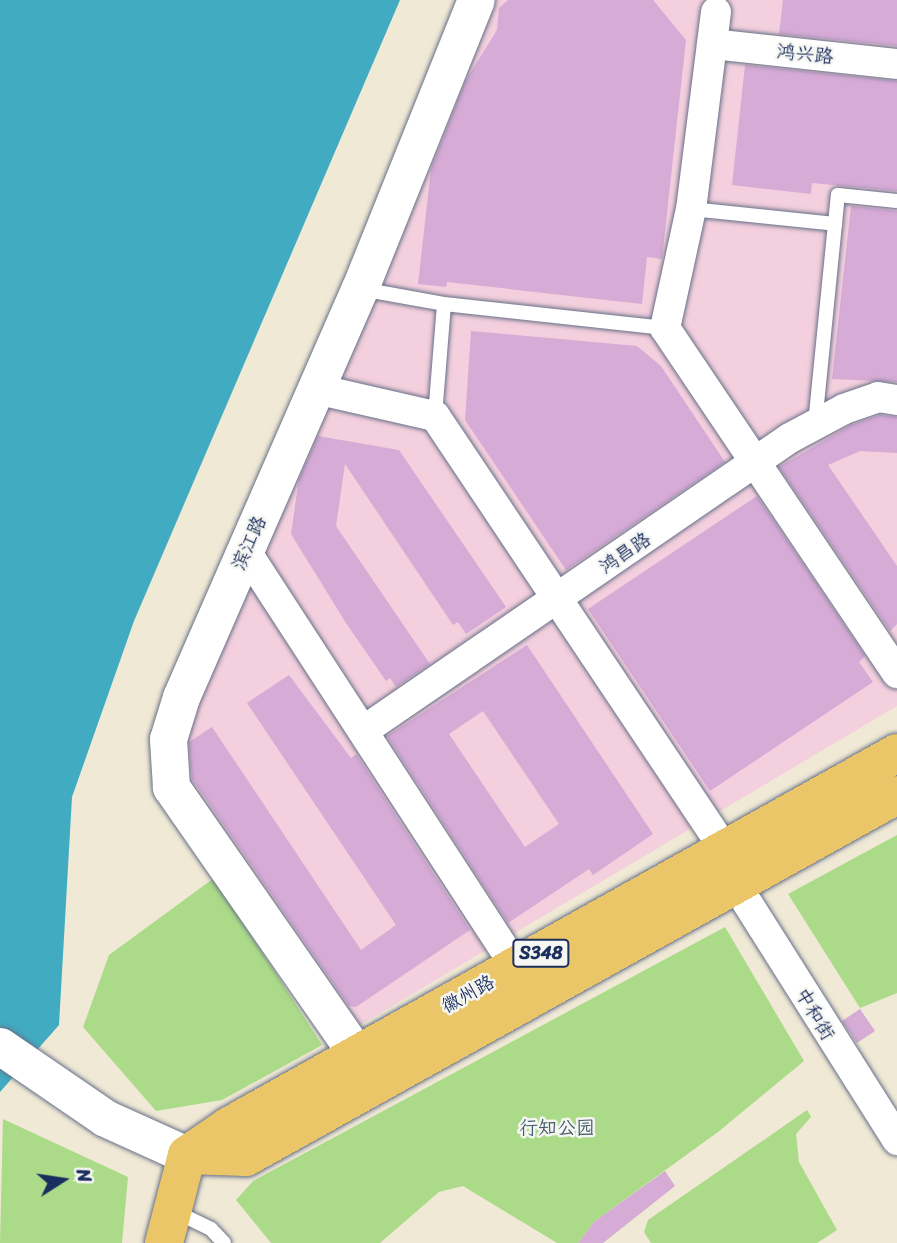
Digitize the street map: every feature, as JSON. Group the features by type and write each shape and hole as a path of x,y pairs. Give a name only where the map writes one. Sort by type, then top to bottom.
{"main road":[{"name":"徽州路","path":"187,1155 246,1157 731,867 897,753"},
{"name":"徽州路","path":"187,1155 229,1126 516,968 731,867 897,795"},
{"path":"168,1227 187,1155"}],"street":[{"name":"滨江路","path":"358,1056 171,788 167,773 167,739 181,696 359,288 476,0"},
{"path":"717,4 691,209 665,328 897,673"},
{"name":"鸿兴路","path":"712,44 897,64"},
{"path":"316,389 435,416"},
{"name":"鸿昌路","path":"363,732 815,424 878,397 897,400"},
{"name":"中和街","path":"435,416 731,867 864,1095 897,1140"},
{"path":"246,550 516,968"},
{"path":"0,1046 68,1096 143,1137 187,1155"}],"lane":[{"path":"815,424 838,195 897,201"},
{"path":"691,209 835,224"},
{"path":"359,288 444,304 665,328"},
{"path":"435,416 444,304"},
{"path":"168,1227 211,1229 224,1243"}],"shaded area":[{"path":"487,0 897,0 897,706 350,1031 182,784 180,723"}],"green space":[{"path":"897,835 897,993 860,1008 788,894"},
{"path":"214,878 322,1045 222,1100 156,1111 83,1027 109,955"},
{"name":"行知公园","path":"725,927 804,1061 718,1132 595,1221 578,1243 557,1243 463,1186 439,1192 380,1243 271,1243 236,1200 253,1181"},
{"path":"807,1110 811,1117 796,1134 799,1162 837,1230 817,1243 651,1243 644,1232 648,1220"},
{"path":"3,1119 128,1177 122,1243 0,1243"}],"water":[{"path":"0,0 400,0 134,621 72,797 59,1025 0,1092"}],"building":[{"path":"508,0 653,0 686,40 662,259 647,257 642,304 447,282 446,287 418,284 431,169 466,80 497,30 499,8"},
{"path":"783,0 897,0 897,46 779,34"},
{"path":"745,65 897,81 897,191 812,183 811,194 732,185"},
{"path":"851,206 897,211 897,382 832,379"},
{"path":"471,331 637,346 661,366 725,462 566,570 465,420"},
{"path":"880,415 897,417 897,453 860,451 828,465 897,566 897,624 890,631 779,467 851,425"},
{"path":"318,436 399,450 506,607 466,634 458,622 453,625 345,464 336,526 430,664 396,687 390,678 386,681 346,623 291,534 299,479"},
{"path":"757,496 865,656 859,662 873,682 710,791 588,609"},
{"path":"527,645 653,834 593,875 589,869 508,923 387,736","holes":["483,711 559,824 525,847 449,734"]},
{"path":"289,675 351,758 356,754 470,930 356,1007 349,1006 192,779 189,742 212,727 361,950 396,925 247,703"},
{"path":"860,1009 875,1031 857,1043 842,1021"},
{"path":"665,1171 675,1186 603,1243 578,1243 595,1221"}]}
